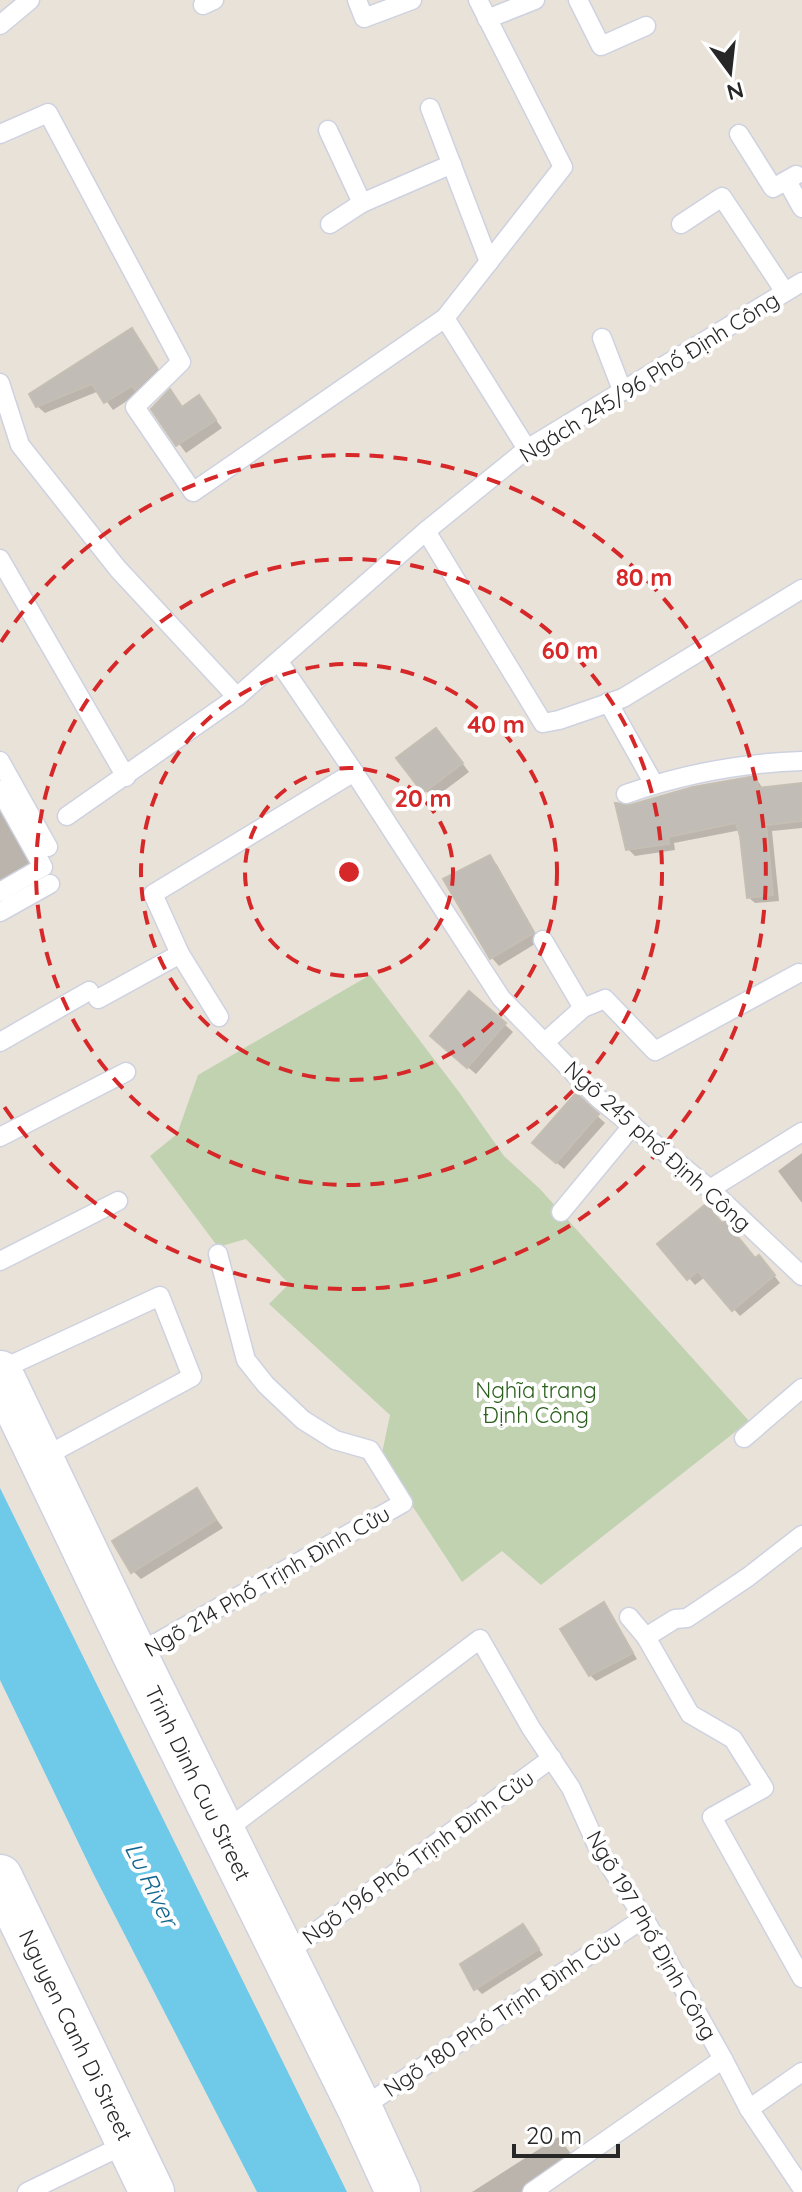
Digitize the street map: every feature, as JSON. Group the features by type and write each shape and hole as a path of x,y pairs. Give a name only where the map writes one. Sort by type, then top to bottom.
{"main road":[{"name":"Trinh Dinh Cuu Street","path":"0,1372 398,2192"},
{"name":"Nguyen Canh Di Street","path":"0,1877 152,2192"}],"lane":[{"path":"0,25 30,0"},
{"path":"357,0 364,18 412,0"},
{"path":"0,134 48,113 115,237 181,362 135,407 193,492 445,318 563,167 478,0"},
{"path":"487,19 535,0"},
{"path":"578,0 601,46 646,26"},
{"path":"430,108 489,262"},
{"path":"328,130 362,203"},
{"path":"739,134 773,188 792,178 802,208"},
{"path":"330,224 362,203 452,164"},
{"path":"681,224 722,197 785,292"},
{"name":"Ngách 245/96 Phố Định Công","path":"279,662 426,531 527,449 802,282"},
{"path":"445,318 527,449"},
{"path":"602,338 622,390"},
{"path":"0,383 20,445 118,569 237,697"},
{"path":"426,531 543,723 623,698 802,589"},
{"path":"0,559 126,777"},
{"path":"67,816 237,697 279,662"},
{"name":"Ngõ 245 phố Định Công","path":"279,662 501,998 598,1098 710,1189 802,1276"},
{"path":"608,702 654,784"},
{"path":"0,761 48,847"},
{"path":"626,794 720,768 802,761"},
{"path":"219,1017 180,954 153,894 354,772"},
{"path":"0,790 43,867 0,892"},
{"path":"0,912 50,884"},
{"path":"543,940 583,1008"},
{"path":"0,1042 180,954"},
{"path":"544,1043 583,1008 605,999 655,1051 799,973"},
{"path":"0,1137 126,1072"},
{"path":"561,1212 633,1125"},
{"path":"710,1189 802,1132"},
{"path":"0,1261 118,1201"},
{"name":"Ngõ 214 Phố Trịnh Đình Cửu","path":"135,1655 403,1503 370,1450 335,1440 303,1420 266,1385 246,1360 218,1254"},
{"path":"0,1372 160,1296 192,1377 40,1459"},
{"path":"744,1438 802,1388"},
{"path":"646,1637 675,1619 687,1618 748,1577 802,1535"},
{"path":"629,1617 646,1637 690,1714 733,1739 764,1788 712,1817 802,1978"},
{"name":"Ngõ 197 Phố Định Công","path":"222,1833 480,1639 531,1728 571,1788 599,1850 644,1918 749,2109 802,2188"},
{"name":"Ngõ 196 Phố Trịnh Đình Cửu","path":"283,1956 552,1758"},
{"name":"Ngõ 180 Phố Trịnh Đình Cửu","path":"360,2109 644,1918"},
{"path":"532,2192 723,2059"},
{"path":"749,2109 802,2072"},
{"path":"27,2192 128,2143"}],"green space":[{"name":"Nghĩa trang Định Công","path":"370,975 504,1156 540,1189 749,1421 541,1585 502,1551 462,1582 381,1458 390,1415 269,1304 289,1284 246,1239 218,1247 150,1156 177,1134 198,1075"}],"water":[{"name":"Lu River","path":"0,1488 347,2192 257,2192 94,1875 0,1680"}],"building":[{"path":"132,328 157,368 135,390 132,386 104,403 92,384 36,407 29,394"},
{"path":"170,389 182,407 199,395 216,420 176,446 151,409"},
{"path":"436,728 463,763 423,793 396,758"},
{"path":"756,776 758,788 802,783 802,821 766,825 773,895 747,898 736,823 668,837 669,844 626,850 615,803 630,805 693,787"},
{"path":"490,855 534,933 490,959 443,879"},
{"path":"469,991 506,1023 467,1068 430,1036"},
{"path":"576,1093 599,1114 556,1163 532,1143"},
{"path":"706,1204 722,1223 725,1221 755,1258 759,1255 775,1275 732,1311 698,1271 687,1280 657,1244"},
{"path":"197,1488 216,1520 131,1573 112,1541"},
{"path":"604,1602 633,1653 589,1676 560,1629"},
{"path":"523,1924 539,1949 474,1990 460,1964"}]}
